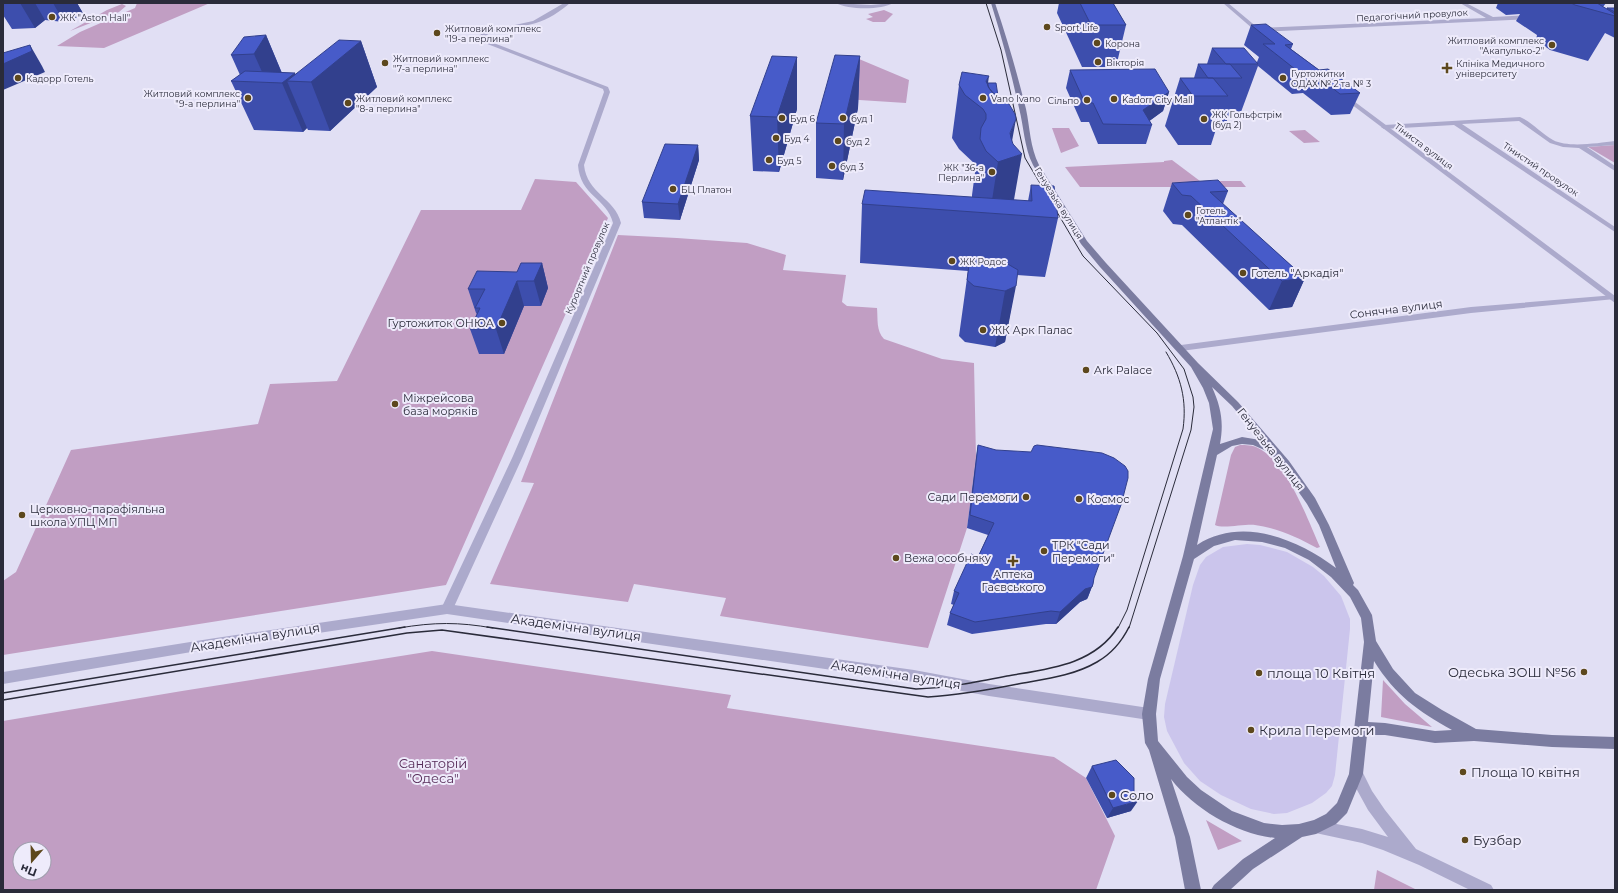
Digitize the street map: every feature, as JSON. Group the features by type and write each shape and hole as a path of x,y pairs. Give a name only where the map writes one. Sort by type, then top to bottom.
{"main road":[{"name":"Генуезька вулиця","path":"993,3 1009,51 1023,111 1030,153 1036,165 1084,242 1120,284 1181,348 1195,365 1235,404 1285,464 1311,501 1324,525 1350,588"},
{"name":"Генуезька вулиця","path":"1189,556 1214,452 1218,429 1218,415 1213,398 1195,365"},
{"path":"1214,452 1227,443 1233,441 1250,441 1263,445 1285,464"},
{"path":"1152,743 1182,782 1211,807 1228,817 1264,830 1282,832 1299,831 1316,827 1331,819 1342,808 1356,774 1370,642 1370,630 1366,616 1360,602 1350,588 1324,563 1307,553 1290,545 1261,537 1239,535 1224,537 1210,541 1198,547 1189,556 1154,679 1149,714 1152,743 1180,826 1186,848 1193,890"},
{"path":"1370,642 1388,672 1412,699 1426,709 1474,735"},
{"path":"1361,731 1370,728 1435,737 1474,735 1552,741 1615,743"},
{"path":"1219,890 1248,864 1299,831"}],"street":[{"name":"Курортний провулок","path":"447,608 518,456 617,223 616,216 587,186 580,172 580,165 607,92 606,88 480,40 485,34 495,30 533,23 568,3"},
{"path":"838,3 865,7 880,6 891,3"},
{"path":"1225,3 1266,37"},
{"path":"1462,3 1494,19"},
{"name":"Педагогічний провулок","path":"1257,30 1539,17"},
{"name":"Тіниста вулиця","path":"1338,92 1614,298"},
{"path":"1384,127 1520,119 1552,142 1563,145 1581,146 1615,143"},
{"name":"Тінистий провулок","path":"1456,123 1615,230"},
{"path":"1581,146 1615,169"},
{"name":"Сонячна вулиця","path":"1181,348 1471,310 1614,298"},
{"name":"Академічна вулиця","path":"3,678 209,644 447,608 914,676 989,690 1149,714"},
{"path":"1356,774 1368,799 1381,818 1412,853"},
{"path":"1316,827 1349,832 1412,853 1486,890"}],"green space":[{"path":"137,3 210,3 104,48 57,46 80,32 135,8"},
{"path":"122,4 126,6 119,12 70,31 107,10"},
{"path":"884,10 893,14 885,22 873,22 866,19 873,17 868,14"},
{"path":"859,59 909,80 906,103 844,99"},
{"path":"1052,128 1069,128 1079,146 1061,153"},
{"path":"1305,130 1320,142 1304,143 1289,131"},
{"path":"1615,145 1615,163 1588,147"},
{"path":"1172,160 1200,181 1241,181 1246,187 1080,187 1065,167 1164,162"},
{"name":"Міжрейсова база моряків","path":"535,179 576,182 608,218 446,585 3,655 3,581 16,572 71,450 258,424 270,384 337,381 421,210 521,210"},
{"path":"618,235 747,243 786,255 783,270 846,275 842,302 847,306 877,308 879,329 881,336 884,339 942,359 974,363 976,458 967,528 928,648 720,616 726,598 634,584 628,602 490,584 534,483 521,482"},
{"path":"1240,445 1258,448 1278,465 1295,492 1320,547 1317,548 1302,540 1263,526 1250,525 1223,527 1215,525 1231,455 1235,447"},
{"name":"Санаторій \"Одеса\"","path":"432,651 731,695 727,708 1054,757 1086,778 1115,836 1096,890 3,890 3,721"},
{"path":"1383,680 1405,704 1432,727 1381,717"},
{"path":"1206,820 1242,841 1218,850"},
{"path":"1377,870 1417,890 1374,890"}],"shaded area":[{"name":"площа 10 Квітня","path":"1247,544 1260,545 1287,552 1313,567 1324,576 1341,596 1350,619 1335,775 1332,786 1326,793 1312,803 1287,813 1274,814 1251,809 1221,795 1200,781 1184,763 1167,731 1164,717 1165,704 1193,585 1200,565 1206,557 1223,547"}],"building":[{"path":"1080,3 1113,3 1126,25 1091,25"},
{"path":"1571,3 1597,3 1615,14 1615,16 1575,5"},
{"path":"1607,8 1615,8 1615,12"},
{"path":"1266,24 1293,44 1285,45 1319,70 1328,69 1360,93 1340,94 1312,72 1300,73 1263,44 1275,44 1251,25"},
{"path":"266,35 254,54 231,55 244,37"},
{"path":"339,40 361,41 311,82 287,81"},
{"path":"30,45 32,51 3,64 3,53"},
{"path":"1212,48 1244,48 1258,64 1226,64"},
{"path":"835,55 860,56 844,124 816,123"},
{"path":"772,56 797,57 777,117 750,116"},
{"path":"1198,64 1230,64 1242,78 1208,78"},
{"path":"1155,69 1169,92 1143,110 1152,125 1103,124 1093,103 1085,103 1070,70"},
{"path":"245,71 295,73 282,83 231,81"},
{"path":"962,72 989,76 986,81 989,88 993,93 1009,104 1015,114 1016,119 1010,133 1013,144 1022,154 998,162 986,151 980,139 981,128 986,119 986,114 983,109 965,95 959,85"},
{"path":"1180,78 1213,78 1228,96 1193,96"},
{"path":"988,83 996,83 998,96 989,88"},
{"path":"665,144 698,145 678,204 642,202"},
{"path":"1218,180 1228,191 1210,192 1305,278 1282,281 1191,196 1182,195 1172,183"},
{"path":"1031,185 1054,186 1058,218 862,204 865,190 1032,201"},
{"path":"979,260 1006,263 1018,270 1016,286 1005,291 974,286 967,280 969,265"},
{"path":"521,263 542,263 534,281 517,281 496,329 470,329 480,308 475,308 485,289 468,289 477,271 517,272"},
{"name":"ТРК \"Сади Перемоги\"","path":"978,445 996,450 1031,452 1034,446 1037,445 1102,453 1114,458 1125,466 1128,471 1128,478 1121,505 1092,587 1085,589 1060,612 1051,611 975,622 950,613 959,593 954,591 971,554 978,557 994,523 970,515"},
{"path":"1116,760 1134,778 1134,791 1138,801 1113,808 1092,766"}],"tram line":[{"path":"986,3 1001,50 1025,158 1083,256 1157,333 1184,369 1193,397 1194,407 1191,430 1129,628"},
{"path":"1118,628 1127,610 1183,429 1184,408 1182,389 1176,370 1166,352"},
{"path":"399,628 446,624 493,628"},
{"path":"3,693 405,627"},
{"path":"487,627 916,689 973,682 1038,671 1069,663 1096,650 1108,640 1118,627"},
{"path":"3,700 407,633 442,630 928,697 962,694 1049,679 1078,671 1088,667 1107,655 1123,637 1129,627"}],"place":[{"name":"ЖК \"Aston Hall\"","path":"52,17"},
{"name":"Sport Life","path":"1047,27"},
{"name":"Житловий комплекс \"19-а перлина\"","path":"437,33"},
{"name":"Корона","path":"1097,43"},
{"name":"Житловий комплекс \"Акапулько-2\"","path":"1552,45"},
{"name":"Вікторія","path":"1098,62"},
{"name":"Житловий комплекс \"7-а перлина\"","path":"385,63"},
{"name":"Клініка Медичного університету","path":"1447,68"},
{"name":"Кадорр Готель","path":"18,78"},
{"name":"Гуртожитки ОДАХ № 2 та № 3","path":"1283,78"},
{"name":"Житловий комплекс \"9-а перлина\"","path":"248,98"},
{"name":"Vano Ivano","path":"983,98"},
{"name":"Kadorr City Mall","path":"1114,99"},
{"name":"Сільпо","path":"1087,100"},
{"name":"Житловий комплекс \"8-а перлина\"","path":"348,103"},
{"name":"Буд 6","path":"782,118"},
{"name":"буд 1","path":"843,118"},
{"name":"ЖК Гольфстрім (буд 2)","path":"1204,119"},
{"name":"Буд 4","path":"776,138"},
{"name":"буд 2","path":"838,141"},
{"name":"Буд 5","path":"769,160"},
{"name":"буд 3","path":"832,166"},
{"name":"ЖК \"36-а Перлина\"","path":"992,172"},
{"name":"БЦ Платон","path":"673,189"},
{"name":"Готель \"Атлантік\"","path":"1188,215"},
{"name":"ЖК Родос","path":"952,261"},
{"name":"Готель \"Аркадія\"","path":"1243,273"},
{"name":"Гуртожиток ОНЮА","path":"502,323"},
{"name":"ЖК Арк Палас","path":"983,330"},
{"name":"Ark Palace","path":"1086,370"},
{"name":"Міжрейсова база моряків","path":"395,404"},
{"name":"Сади Перемоги","path":"1026,497"},
{"name":"Космос","path":"1079,499"},
{"name":"Церковно-парафіяльна школа УПЦ МП","path":"22,515"},
{"name":"ТРК \"Сади Перемоги\"","path":"1044,551"},
{"name":"Вежа особняку","path":"896,558"},
{"name":"Аптека Гаєвського","path":"1013,561"},
{"name":"Одеська ЗОШ №56","path":"1584,672"},
{"name":"площа 10 Квітня","path":"1259,673"},
{"name":"Крила Перемоги","path":"1251,730"},
{"name":"Площа 10 квітня","path":"1463,772"},
{"name":"Соло","path":"1112,795"},
{"name":"Бузбар","path":"1465,840"}]}
